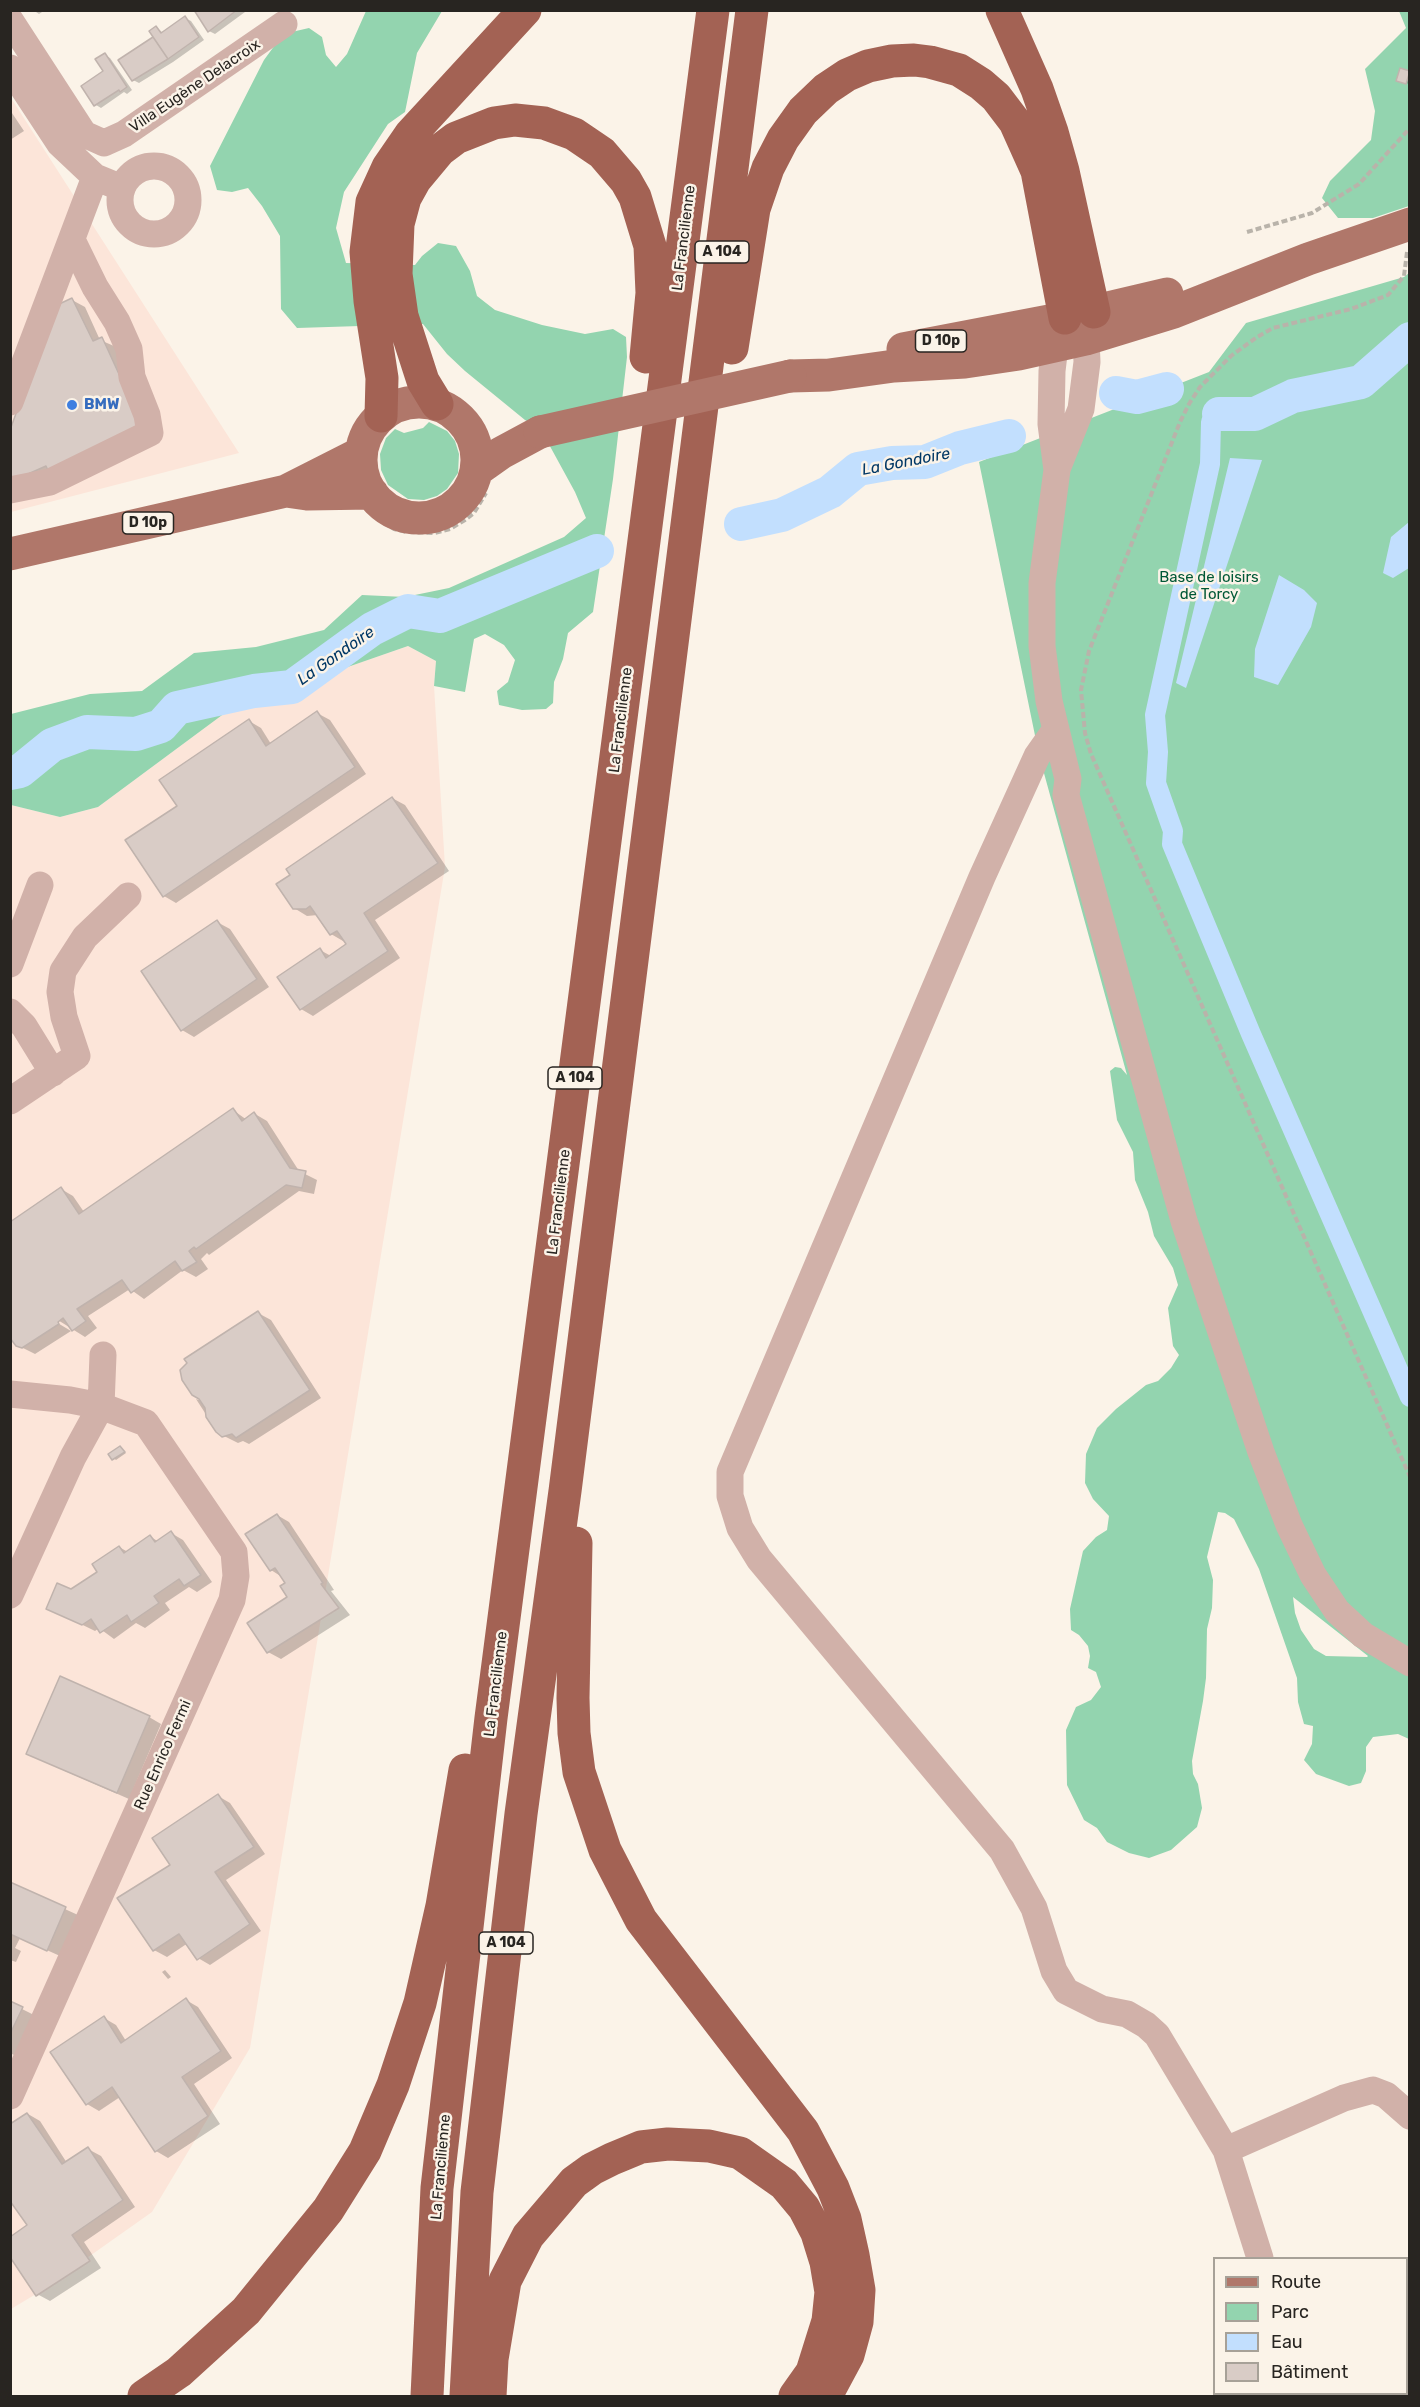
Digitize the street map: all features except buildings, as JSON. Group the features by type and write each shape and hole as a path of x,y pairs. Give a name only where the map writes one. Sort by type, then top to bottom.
{"highway":[{"path":"381,416 382,378 370,301 366,252 372,202 388,167 410,135 525,10"},
{"name":"La Francilienne","path":"427,2397 437,2188 491,1718 713,10"},
{"name":"A 104","path":"466,2397 477,2193 521,1814 565,1491 752,10"},
{"path":"1002,10 1037,89 1063,171 1075,329"},
{"path":"691,494 717,457 752,220 768,168 783,139 803,111 826,89 847,75 868,66 892,61 922,61 959,70 996,97 1015,122 1036,171 1075,329"},
{"path":"437,404 423,381 412,354 397,294 398,224 405,198 427,164 456,138 494,123 515,120 544,123 574,134 602,153 626,181 638,206 650,246 652,293 642,390 658,438"},
{"path":"565,1491 576,1527 574,1733 579,1772 595,1824 622,1886 641,1920 803,2131 833,2188 845,2219 854,2255 859,2290 857,2322 848,2355 826,2397"},
{"path":"144,2397 179,2372 246,2311 328,2210 365,2151 393,2085 420,2003 442,1906 465,1766 491,1718"},
{"path":"490,2397 492,2359 505,2281 528,2236 574,2182 592,2169 612,2158 641,2147 668,2144 709,2146 741,2153 784,2184 804,2208 813,2225 826,2262 831,2292 828,2321 812,2372 795,2397"}],"main road":[{"name":"D 10p","path":"477,470 501,453 540,432 790,375 829,375 894,366 965,362 1308,259 1408,238"},
{"path":"407,403 437,404 456,414 467,427 477,450 477,470 465,496 456,504 435,515 412,517 400,514 380,502 372,493 363,474 361,453 368,433 381,416 393,408 407,403"},
{"name":"D 10p","path":"467,427 540,432"},
{"name":"D 10p","path":"10,554 286,491 361,453"},
{"name":"D 10p","path":"286,491 307,494 372,493"}],"street":[{"name":"Villa Eugène Delacroix","path":"10,20 84,134 104,143 124,134 284,24"},
{"path":"10,68 60,144 95,177 122,188"},
{"path":"10,402 95,177"},
{"path":"10,490 50,482 150,433 147,415 132,377 129,349 117,322 95,287 72,240"},
{"path":"1075,329 1052,371 1051,424 1057,470 1042,583 1042,635 1048,690 1068,779 1066,795 1184,1221 1258,1442 1289,1525 1313,1575 1337,1611 1372,1641 1410,1663"},
{"path":"1056,729 1037,756 977,888 730,1472 730,1496 740,1528 759,1559 1002,1850 1034,1908 1054,1971 1066,1991 1102,2009 1127,2014 1146,2025 1156,2035 1226,2150 1259,2257"},
{"path":"1068,779 1077,792 1194,1218 1243,1368 1298,1521 1322,1569 1345,1603 1380,1634 1410,1650"},
{"path":"10,964 40,885"},
{"path":"10,1101 77,1056 64,1017 60,992 63,971 86,937 128,896"},
{"path":"10,1012 24,1026 52,1073"},
{"path":"10,1595 73,1457 101,1406 103,1355"},
{"path":"18,1395 70,1400 101,1406"},
{"name":"Rue Enrico Fermi","path":"10,2096 232,1599 236,1576 234,1552 146,1423 101,1406"},
{"path":"1226,2150 1344,2098 1373,2090 1386,2095 1410,2116"}],"path":[{"path":"1248,232 1312,213 1359,184 1410,129"},
{"path":"1408,238 1406,271 1388,295 1351,309 1274,328 1257,337 1232,356 1200,387 1180,422 1089,651 1081,690 1085,733 1091,754 1410,1477"}],"shaded area":[{"path":"11,98 239,453 11,512"},
{"path":"408,646 436,661 434,686 445,867 250,2048 152,2212 36,2294 11,2309 11,805 60,817 98,807 233,707"}],"green space":[{"path":"366,11 442,11 417,53 405,112 388,124 344,192 336,228 346,263 415,265 438,243 456,246 470,271 477,296 495,310 542,325 585,334 613,329 626,337 627,357 613,479 593,612 568,633 563,659 554,682 553,703 546,709 522,710 499,705 497,691 508,682 515,660 504,645 485,634 474,639 465,692 434,686 436,661 408,646 233,707 98,807 60,817 11,805 11,714 90,694 142,691 194,653 256,647 324,630 362,595 405,597 449,588 564,537 586,518 575,492 540,428 525,420 465,371 447,354 423,324 297,328 281,309 280,236 248,188 232,192 217,190 210,166 264,60 283,34 309,28 322,37 326,55 336,67 347,54"},
{"path":"1399,11 1409,11 1409,206 1373,218 1338,218 1322,198 1330,181 1371,140 1375,111 1365,69 1406,28"},
{"name":"Base de loisirs de Torcy","path":"1409,273 1409,1739 1398,1734 1373,1737 1366,1747 1366,1771 1361,1783 1349,1786 1316,1774 1304,1760 1312,1744 1313,1726 1304,1724 1298,1702 1297,1678 1259,1569 1234,1519 1225,1513 1218,1512 1207,1557 1213,1580 1212,1608 1207,1629 1203,1701 1192,1761 1202,1808 1197,1827 1171,1850 1149,1858 1129,1853 1107,1842 1097,1828 1084,1820 1067,1785 1066,1730 1076,1707 1091,1700 1101,1687 1096,1672 1088,1668 1090,1656 1088,1646 1079,1635 1071,1630 1070,1609 1083,1551 1096,1537 1107,1530 1109,1516 1093,1499 1085,1483 1086,1454 1097,1428 1146,1385 1158,1381 1171,1368 1179,1355 1173,1346 1168,1308 1178,1285 1173,1268 1154,1236 1148,1212 1135,1180 1133,1152 1117,1120 1110,1071 1115,1067 1121,1068 1127,1075 1039,755 979,462 1209,372 1246,323 1404,277","holes":["1293,1597 1368,1656 1326,1656 1314,1649 1301,1630 1295,1613"]},
{"path":"429,422 447,431 455,441 459,454 458,473 447,489 437,496 424,500 408,499 388,485 381,470 380,454 386,438 395,429 404,433 423,428"}],"water":[{"path":"1230,458 1262,460 1186,688 1176,683"},
{"path":"1409,522 1409,568 1393,578 1383,573 1391,537"},
{"path":"1279,575 1304,590 1317,603 1311,627 1278,685 1254,677 1255,649"}],"waterway":[{"name":"La Gondoire","path":"1219,414 1255,414 1293,396 1361,382 1410,339"},
{"name":"La Gondoire","path":"1116,393 1137,397 1167,389"},
{"path":"1219,414 1211,422 1210,464 1155,715 1158,752 1156,783 1173,831 1172,844 1251,1034 1410,1397"},
{"name":"La Gondoire","path":"741,524 782,515 830,492 858,469 892,463 925,462 960,448 1009,436"},
{"name":"La Gondoire","path":"10,773 20,771 52,745 87,732 136,734 161,726 177,708 254,691 292,687 372,629 408,611 440,616 597,551"}],"place":[{"name":"BMW","path":"72,405"}]}
